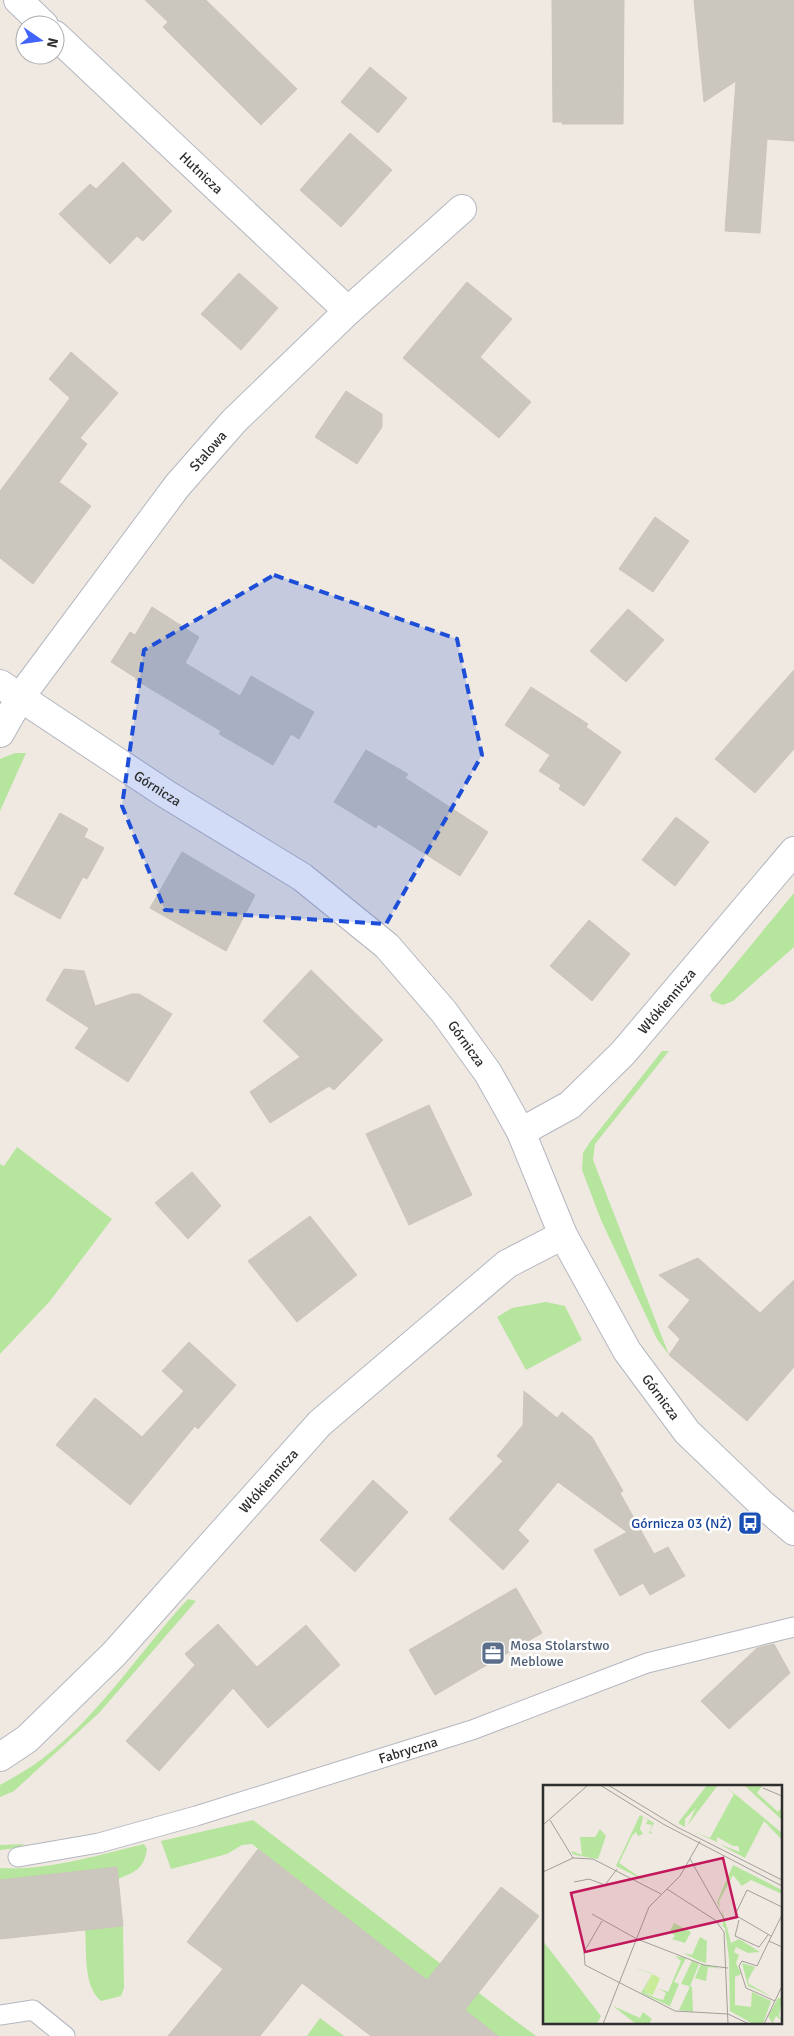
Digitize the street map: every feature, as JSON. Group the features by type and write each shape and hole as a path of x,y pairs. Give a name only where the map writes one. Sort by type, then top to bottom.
{"street":[{"path":"18,0 34,15"},
{"name":"Hutnicza","path":"65,44 348,311"},
{"name":"Stalowa","path":"0,733 11,690 177,486 234,420 348,311 462,209"},
{"name":"Górnicza","path":"11,690 166,794 302,877 386,946 450,1020 488,1073 521,1132 563,1235 627,1351 687,1432 794,1531"},
{"name":"Włókiennicza","path":"521,1132 570,1105 623,1053 794,851"},
{"name":"Włókiennicza","path":"0,1757 27,1739 114,1654 320,1423 507,1264 563,1235"}],"lane":[{"name":"Fabryczna","path":"18,1857 98,1843 196,1816 472,1730 648,1663 794,1627"},
{"path":"0,2015 33,2010 65,2036"}],"highlighted area":[{"path":"274,575 457,639 482,755 386,924 165,910 122,806 144,650"}],"green space":[{"path":"15,753 26,753 0,811 0,759"},
{"path":"794,893 794,947 733,1001 723,1005 712,1001 710,995"},
{"path":"662,1051 669,1051 595,1144 593,1160 669,1355 657,1339 601,1220 582,1170 583,1153 590,1142"},
{"path":"17,1147 112,1219 50,1301 0,1354 0,1164 4,1166"},
{"path":"546,1302 565,1306 582,1340 526,1370 497,1317 512,1308"},
{"path":"188,1599 196,1601 99,1713 14,1791 0,1797 0,1785 27,1770 63,1742 101,1703"},
{"path":"253,1820 536,2036 498,2036 252,1844 242,1845 227,1854 171,1869 161,1841"},
{"path":"25,1844 16,1848 0,1850 0,1845"},
{"path":"144,1844 147,1849 144,1861 134,1872 118,1879 116,1868 0,1880 0,1868 54,1865"},
{"path":"123,1926 124,1988 121,1996 101,2001 91,1987 87,1968 85,1930"},
{"path":"320,2018 344,2036 307,2036"}],"building":[{"path":"145,0 206,0 297,89 261,125 163,27 168,22"},
{"path":"552,0 624,0 623,124 562,124 563,122 553,122"},
{"path":"694,0 794,0 794,141 767,139 760,233 725,231 736,81 704,102"},
{"path":"370,67 407,98 378,133 341,102"},
{"path":"350,133 392,170 341,227 300,190"},
{"path":"123,162 172,211 143,241 137,236 110,264 59,214 90,184 96,189"},
{"path":"239,273 278,308 241,350 201,314"},
{"path":"467,282 512,319 480,357 531,402 499,438 403,358"},
{"path":"71,352 118,393 80,438 87,444 59,482 91,506 33,584 0,558 0,491 70,398 49,379"},
{"path":"346,391 382,414 382,427 357,464 315,437"},
{"path":"655,517 689,541 653,592 619,569"},
{"path":"152,607 199,637 185,663 240,696 251,676 314,712 299,739 291,734 273,765 219,734 221,731 136,680 136,678 111,662 130,632 135,635"},
{"path":"628,609 664,640 626,682 590,651"},
{"path":"794,670 794,749 755,793 715,759"},
{"path":"531,687 588,724 586,727 621,752 584,806 559,789 561,785 539,771 550,755 505,725"},
{"path":"366,750 408,774 405,778 488,832 460,876 378,824 376,828 334,802"},
{"path":"60,813 88,829 84,837 104,848 87,879 83,877 60,919 14,894"},
{"path":"676,817 709,842 675,886 642,860"},
{"path":"182,852 255,895 226,951 150,908"},
{"path":"589,920 630,954 592,1001 550,966"},
{"path":"64,969 84,971 95,1006 132,994 139,994 172,1014 128,1082 75,1048 89,1028 46,1000"},
{"path":"311,970 383,1040 334,1090 329,1086 270,1123 250,1092 300,1057 263,1021"},
{"path":"429,1105 472,1195 409,1225 366,1134"},
{"path":"192,1172 221,1206 188,1239 155,1203"},
{"path":"310,1216 357,1275 297,1322 248,1261"},
{"path":"698,1258 760,1313 794,1280 794,1367 747,1421 669,1355 680,1339 668,1327 690,1300 659,1275"},
{"path":"189,1342 236,1385 198,1429 195,1426 130,1505 56,1445 95,1398 142,1437 184,1391 162,1371"},
{"path":"524,1391 557,1418 562,1412 592,1437 623,1491 620,1493 654,1554 668,1547 685,1576 650,1595 643,1583 620,1596 594,1550 627,1532 558,1482 518,1530 529,1541 503,1570 449,1519 503,1461 497,1456 523,1425"},
{"path":"373,1480 408,1512 355,1572 320,1540"},
{"path":"516,1588 542,1633 435,1695 409,1650"},
{"path":"218,1624 257,1667 306,1625 340,1665 268,1728 233,1688 159,1771 126,1741 195,1665 185,1654"},
{"path":"774,1644 790,1673 729,1729 701,1701 757,1648"},
{"path":"258,1849 427,1980 501,1887 539,1916 465,2010 498,2036 371,2036 302,1983 260,2036 168,2036 223,1969 187,1942"},
{"path":"117,1867 123,1926 0,1939 0,1880"}],"place":[{"name":"Górnicza 03 (NŻ)","path":"750,1523"},
{"name":"Mosa Stolarstwo Meblowe","path":"493,1653"}]}
